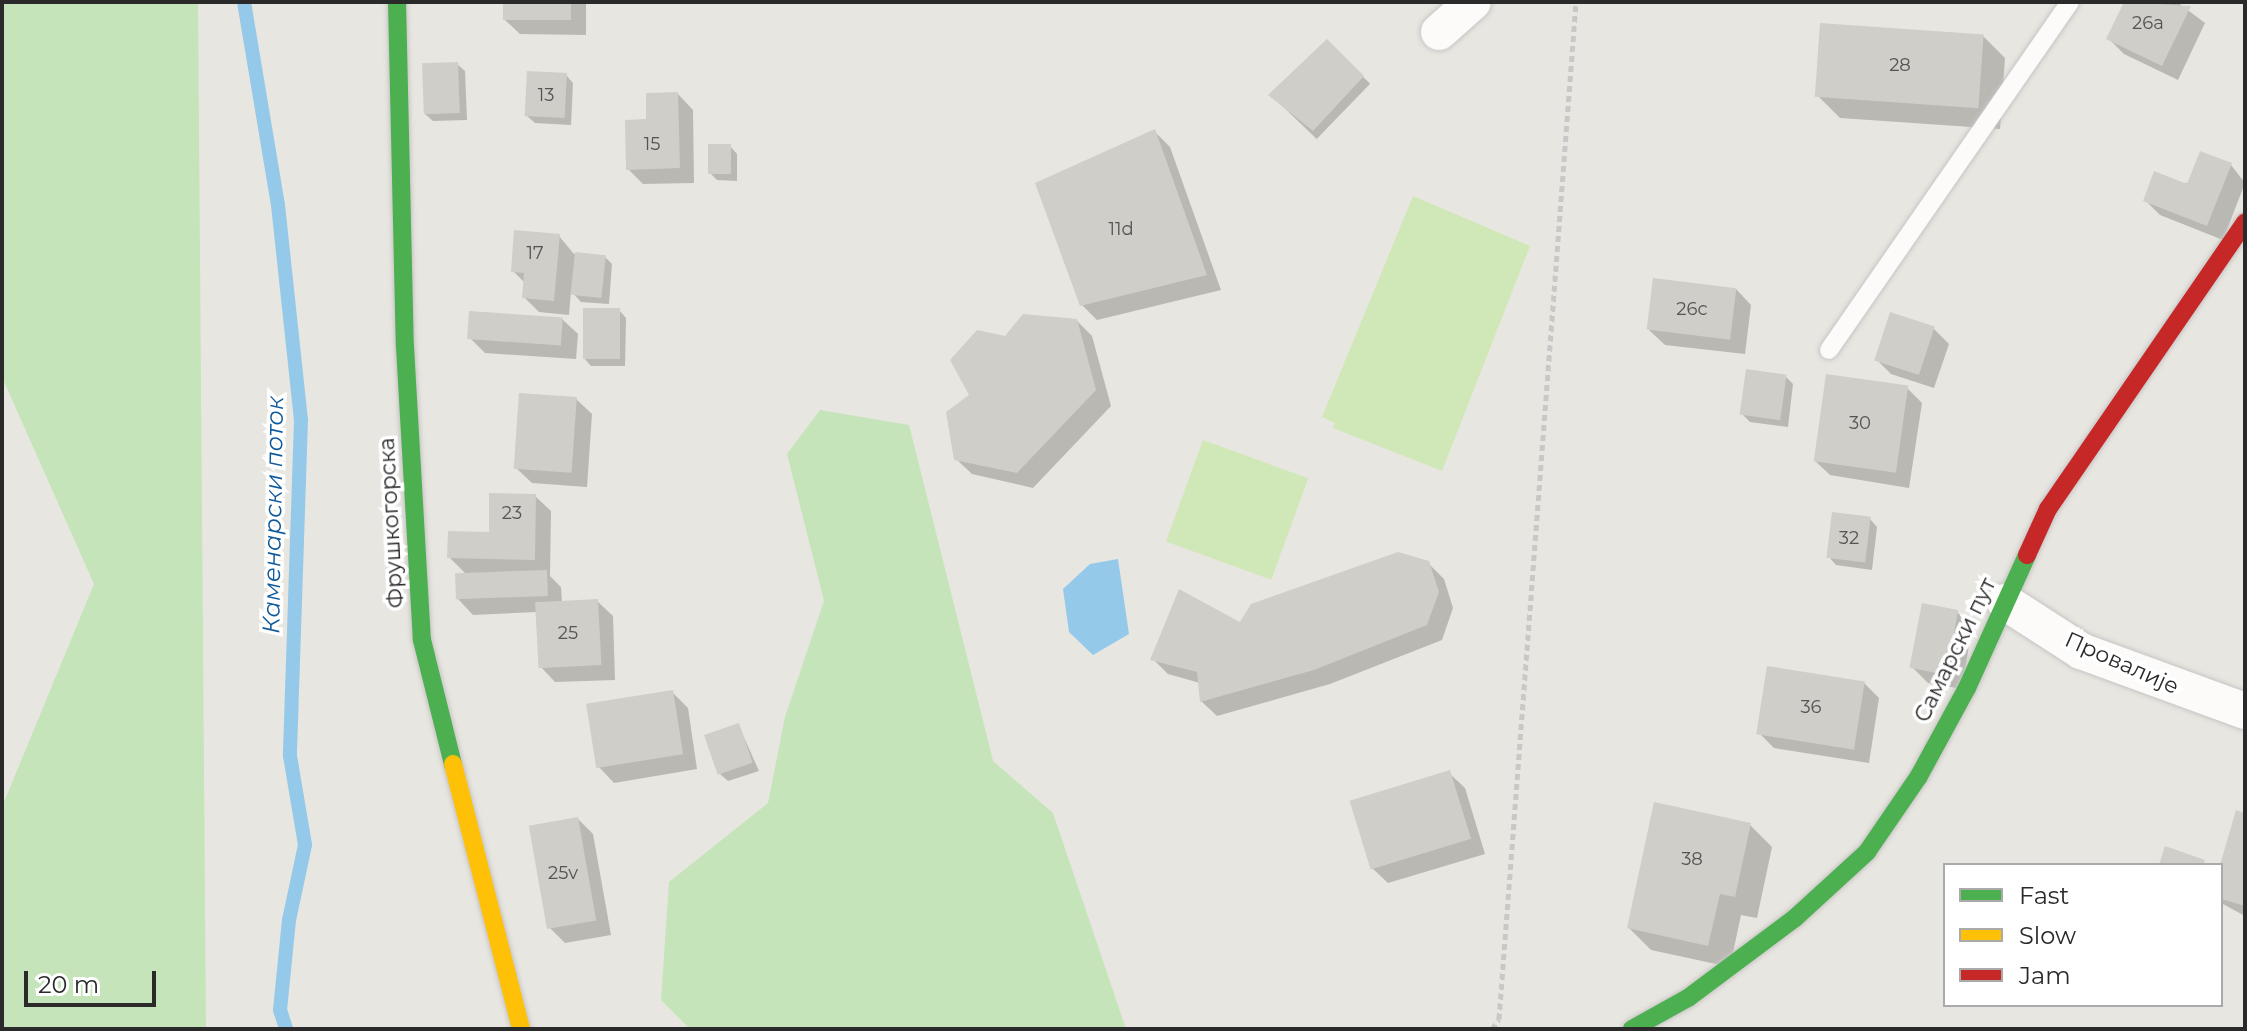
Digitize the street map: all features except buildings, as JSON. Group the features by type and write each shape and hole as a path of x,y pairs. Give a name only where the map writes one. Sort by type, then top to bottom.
{"street":[{"name":"Фрушкогорска","path":"397,2 405,347 422,640 521,1029"},
{"path":"1439,32 1473,2"},
{"name":"Самарски пут","path":"1632,1029 1688,998 1795,918 1867,852 1919,776 2048,509 2245,222"},
{"name":"Провалије","path":"2005,602 2081,651 2245,711"}],"lane":[{"path":"1829,350 2070,2"}],"path":[{"path":"1492,1029 1500,1006 1576,2"}],"green space":[{"path":"2,2 198,2 206,1029 2,1029 2,807 94,584 2,377"},
{"path":"1413,196 1530,246 1442,471 1333,428 1335,423 1322,417"},
{"path":"820,410 909,425 993,761 1053,813 1126,1029 690,1029 661,1000 669,882 768,803 785,717 824,601 787,454"},
{"path":"1203,440 1308,478 1271,580 1166,541"}],"water":[{"path":"1118,559 1129,634 1093,655 1069,632 1063,589 1090,564"}],"waterway":[{"name":"Каменарски поток","path":"244,2 278,205 301,420 290,756 305,845 289,920 280,1010 286,1029"}],"traffic: fast":[{"path":"397,2 405,347 422,640 453,764"},
{"path":"1632,1029 1688,998 1795,918 1867,852 1919,776 1967,688 2027,555"}],"traffic: slow":[{"path":"453,764 521,1029"}],"traffic: jam":[{"path":"2027,555 2048,509 2245,222"}]}
